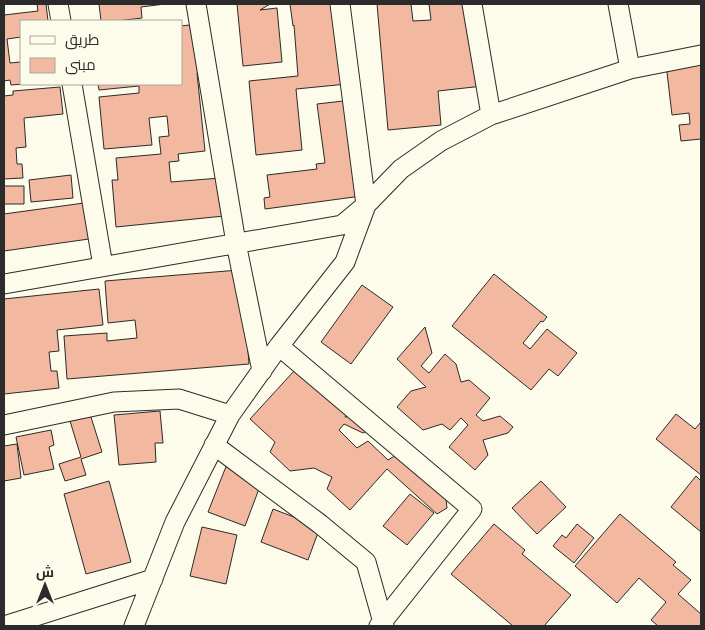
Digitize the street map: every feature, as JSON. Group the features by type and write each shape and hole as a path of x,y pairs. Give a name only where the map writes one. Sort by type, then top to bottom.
{"street":[{"path":"58,4 61,20"},
{"path":"196,4 236,243 262,371"},
{"path":"134,626 175,522 230,415 279,346 345,262 366,206 340,4"},
{"path":"472,4 491,115"},
{"path":"618,4 630,69"},
{"path":"4,284 342,225 366,206 401,169 441,140 491,115 630,69 701,55"},
{"path":"72,85 103,266"},
{"path":"279,346 472,509 382,625"},
{"path":"4,424 114,402 179,399 230,415"},
{"path":"214,445 320,524 366,562 382,625"},
{"path":"4,626 153,579"}],"building":[{"path":"37,4 46,4 48,20 20,20 20,37 7,39 10,63 20,62 20,84 11,85 10,80 4,81 4,15 38,11"},
{"path":"99,4 165,4 141,7 142,18 101,20"},
{"path":"237,4 270,4 260,10 277,8 282,62 243,66"},
{"path":"290,4 334,4 347,84 296,89 302,150 256,155 249,81 298,76 294,25"},
{"path":"377,4 411,4 413,21 431,20 429,4 475,4 483,86 438,91 441,125 388,130"},
{"path":"198,24 203,72 197,73 205,151 178,154 179,161 169,162 171,182 220,178 224,216 116,227 112,180 118,180 116,158 161,154 159,137 169,136 167,116 149,118 152,145 104,149 99,97 139,93 139,86 99,90 98,85 182,85 182,26"},
{"path":"701,60 701,139 681,141 679,125 690,124 689,113 672,115 666,64"},
{"path":"60,87 63,114 24,118 26,147 16,148 17,164 22,164 23,178 4,179 4,96 13,95 13,91"},
{"path":"352,100 369,195 265,209 264,198 270,197 267,175 317,169 316,164 325,163 317,104"},
{"path":"71,175 73,198 31,202 29,180"},
{"path":"4,186 24,186 24,204 4,204"},
{"path":"84,203 89,239 4,251 4,214"},
{"path":"239,270 245,311 249,364 67,379 64,336 107,333 107,341 137,338 135,320 108,323 105,281"},
{"path":"494,274 547,317 543,322 541,321 523,343 530,349 547,329 577,353 558,376 549,369 531,390 452,326"},
{"path":"362,285 393,307 351,364 321,342"},
{"path":"99,289 103,325 57,330 59,351 49,352 51,371 57,371 59,388 4,394 4,299"},
{"path":"425,327 432,353 421,366 429,373 445,354 456,364 461,382 469,380 490,398 476,415 483,421 500,416 513,427 508,433 483,440 488,455 475,470 449,447 468,425 461,418 450,430 442,424 423,430 397,407 411,391 426,387 397,359"},
{"path":"305,359 352,405 345,417 366,415 373,428 363,433 344,424 339,430 357,448 368,441 388,460 408,448 414,459 409,468 419,477 433,469 445,490 447,508 437,514 387,469 350,510 327,489 332,477 314,468 290,471 270,452 275,442 250,419"},
{"path":"160,411 163,443 155,443 156,462 119,465 114,415"},
{"path":"90,414 102,452 81,459 86,475 65,481 59,464 81,457 70,421"},
{"path":"676,414 695,429 701,422 701,475 656,439"},
{"path":"51,430 54,445 49,447 54,469 24,475 16,437"},
{"path":"17,444 21,478 4,481 4,446"},
{"path":"229,459 265,473 245,526 208,512"},
{"path":"696,476 701,481 701,532 671,507"},
{"path":"109,481 131,562 86,574 64,494"},
{"path":"541,481 566,507 537,534 512,508"},
{"path":"410,494 434,513 407,545 383,526"},
{"path":"273,509 320,527 308,560 261,542"},
{"path":"620,514 676,562 673,565 691,580 678,594 701,614 701,626 658,626 651,620 666,602 639,578 617,603 575,566"},
{"path":"494,524 525,550 522,554 571,595 544,626 513,626 451,574"},
{"path":"577,524 594,538 574,563 553,546 562,535 566,538"},
{"path":"202,527 237,535 226,584 190,576"}]}
